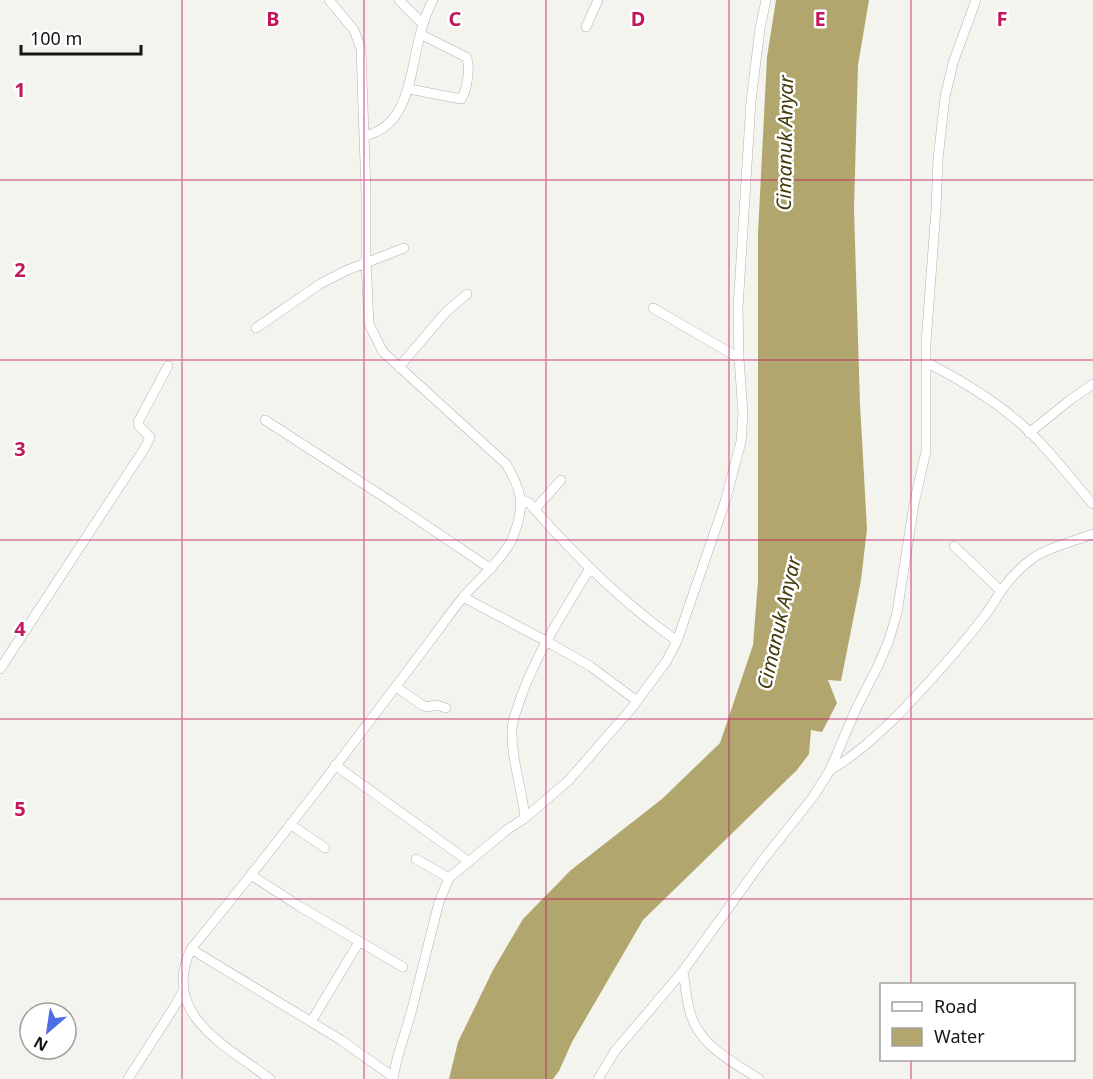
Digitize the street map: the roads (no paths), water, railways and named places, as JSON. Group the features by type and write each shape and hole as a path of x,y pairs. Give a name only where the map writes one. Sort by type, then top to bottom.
{"street":[{"path":"128,1079 180,997 185,962 191,950 252,876 486,566 512,540 519,518 522,500 506,464 383,352 369,324 361,49 354,30 329,0"},
{"path":"399,0 422,29 466,57 469,65 464,96 461,99 409,89"},
{"path":"364,136 375,134 385,127 399,111 407,96 422,29 433,0"},
{"path":"585,27 598,0"},
{"path":"191,950 341,1040 393,1078 442,891 449,878 569,780 637,701 666,662 677,641 725,502 741,442 743,414 738,308 751,100 766,0"},
{"path":"598,1079 615,1052 683,971 756,869 813,797 830,770 889,640 897,613 914,504 926,451 929,291 938,159 945,97 953,63 976,0"},
{"path":"256,328 320,284 366,262 405,248"},
{"path":"399,367 446,312 467,294"},
{"path":"653,308 739,358"},
{"path":"926,362 964,382 1016,419 1093,504"},
{"path":"0,669 146,446 150,437 138,422 168,366"},
{"path":"1029,433 1093,384"},
{"path":"265,420 486,566"},
{"path":"535,509 561,480"},
{"path":"522,500 529,503 590,568 636,610 677,641"},
{"path":"830,770 870,742 912,701 950,660 990,610 1000,591 1017,572 1035,556 1093,534"},
{"path":"954,546 1000,591"},
{"path":"525,818 515,767 513,721 525,686 546,641 590,568"},
{"path":"463,597 593,668 637,701"},
{"path":"396,687 422,705 446,708"},
{"path":"335,765 468,861"},
{"path":"290,824 325,848"},
{"path":"416,860 449,878"},
{"path":"252,876 403,967"},
{"path":"311,1022 359,942"},
{"path":"683,971 689,1009 699,1033 721,1055 759,1079"},
{"path":"180,997 199,1024 270,1079"}],"water":[{"name":"Cimanuk Anyar","path":"776,0 869,0 858,65 854,209 860,404 867,529 861,580 841,681 828,680 837,703 822,732 811,730 809,754 797,770 643,920 553,1079 449,1079 458,1042 493,970 523,919 571,870 662,799 720,743 753,645 758,581 758,233 767,57"}]}
